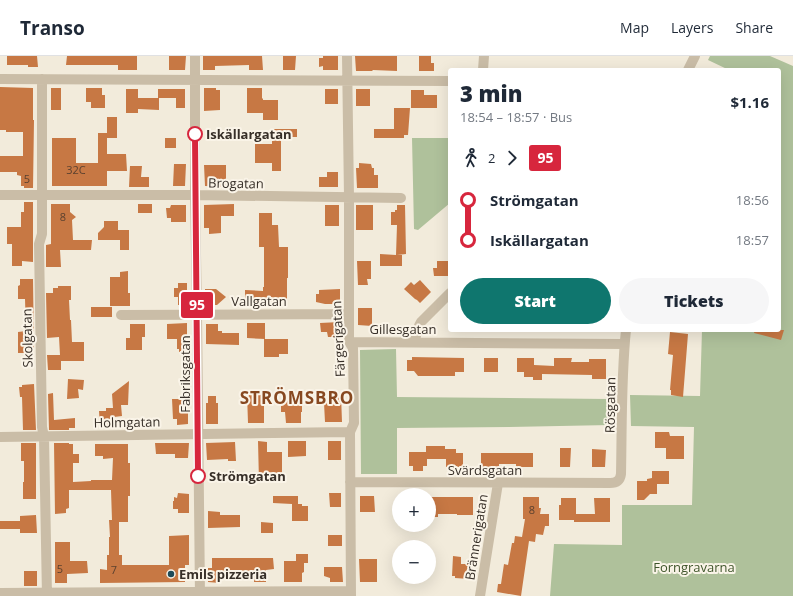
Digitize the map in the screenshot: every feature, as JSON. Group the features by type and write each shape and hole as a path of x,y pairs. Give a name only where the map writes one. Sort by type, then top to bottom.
{"street":[{"name":"Fabriksgatan","path":"195,56 195,195 200,594"},
{"name":"Färgerigatan","path":"347,56 349,342 354,348 354,423 350,432 351,594"},
{"path":"483,68 484,56"},
{"path":"689,68 695,56"},
{"path":"0,78 448,81"},
{"name":"Skolgatan","path":"42,79 42,234 39,244 46,594"},
{"name":"Brogatan","path":"0,195 195,195 401,198"},
{"path":"415,342 418,326 448,296"},
{"name":"Vallgatan","path":"121,315 349,314"},
{"name":"Rösgatan","path":"618,481 621,474 624,344 626,332"},
{"name":"Gillesgatan","path":"349,342 624,344"},
{"name":"Holmgatan","path":"0,438 350,432"},
{"name":"Svärdsgatan","path":"350,482 610,484 618,481"},
{"name":"Brännerigatan","path":"480,596 498,483"},
{"path":"0,593 351,594"}],"green space":[{"name":"Forngravarna","path":"710,56 770,56 793,66 793,596 550,596 554,544 622,545 622,505 692,505 694,427 631,426 630,395 700,396 702,332 781,332 781,68 725,68 708,60"},
{"path":"412,138 448,138 448,205 418,230 414,229"},
{"path":"396,349 397,397 609,399 610,425 397,428 397,474 361,474 360,350"}],"building":[{"path":"7,56 37,56 38,67 28,67 28,65 7,65"},
{"path":"67,56 137,56 137,70 118,70 118,65 66,65"},
{"path":"169,56 186,56 185,70 169,70"},
{"path":"203,56 262,56 263,70 249,70 249,65 215,66 215,70 203,70"},
{"path":"283,56 296,56 295,70 283,70"},
{"path":"323,56 338,56 338,70 323,70 323,66 319,67 319,58 323,58"},
{"path":"355,56 397,56 397,71 356,71"},
{"path":"419,56 431,56 431,63 434,63 434,71 419,71"},
{"path":"0,87 33,88 33,188 24,188 24,186 21,186 21,176 17,175 17,172 0,172 0,156 23,156 23,132 6,132 6,130 0,130"},
{"path":"51,88 61,88 61,110 51,110"},
{"path":"86,88 102,88 102,95 105,95 105,108 91,108 91,102 86,102"},
{"path":"204,88 216,88 216,90 220,90 220,110 204,111"},
{"path":"247,88 262,88 263,100 278,100 278,120 263,120 263,113 247,113"},
{"path":"126,89 138,89 138,98 159,98 159,110 138,109 138,113 126,113"},
{"path":"158,89 185,89 185,108 176,108 176,98 158,98"},
{"path":"325,89 338,89 338,104 325,104"},
{"path":"356,89 370,89 370,106 356,106"},
{"path":"411,90 424,90 424,95 437,95 437,108 411,108"},
{"path":"394,108 410,108 408,135 404,135 404,138 374,138 374,129 394,129"},
{"path":"107,117 117,117 117,138 107,138"},
{"path":"272,129 297,129 297,137 281,137 281,171 272,171 272,163 255,163 255,144 272,144"},
{"path":"98,133 107,133 107,154 126,154 127,171 107,171 107,186 52,186 52,138 76,138 76,163 98,163"},
{"path":"165,138 176,138 176,148 165,148"},
{"path":"359,163 371,164 372,168 374,168 374,175 378,175 378,188 357,188 356,168 359,168"},
{"path":"174,164 186,164 185,186 173,186"},
{"path":"204,165 226,165 226,187 205,186"},
{"path":"130,166 142,166 141,177 149,177 149,187 129,187"},
{"path":"327,172 338,172 338,187 319,187 319,177 327,177"},
{"path":"24,202 33,202 33,262 22,261 22,266 12,266 12,244 7,244 7,227 21,227 21,212 24,212"},
{"path":"51,204 70,204 70,212 76,217 72,220 73,240 92,240 91,250 60,250 61,267 46,267 46,245 51,244"},
{"path":"138,204 152,204 152,213 138,213"},
{"path":"234,204 234,216 221,216 221,233 209,234 209,228 204,228 204,205"},
{"path":"171,205 186,205 186,222 171,222 171,218 167,218 166,208 170,208"},
{"path":"325,205 339,205 339,226 325,226"},
{"path":"356,205 373,205 373,230 356,230"},
{"path":"397,205 405,205 406,254 397,255 402,255 402,266 380,266 380,254 396,255 397,225 391,225 391,212 395,212 395,210 397,210"},
{"path":"259,213 272,213 272,225 278,225 279,247 288,247 287,304 272,304 272,306 245,305 245,290 263,291 264,287 264,247 259,247"},
{"path":"104,221 118,221 118,230 129,230 129,250 120,250 120,240 98,240 98,233 104,227"},
{"path":"357,261 371,261 371,279 367,279 368,285 358,285"},
{"path":"437,261 448,261 448,276 434,276 433,268 437,268"},
{"path":"128,271 128,293 130,293 130,306 110,306 110,277 120,277 120,272"},
{"path":"20,279 33,279 34,353 18,353 18,332 26,331 25,299 18,299 18,286 20,285"},
{"path":"420,280 431,292 420,303 404,289 411,282 414,285"},
{"path":"178,283 187,283 187,305 178,305 178,297 174,297 174,288 178,288"},
{"path":"58,286 71,286 71,300 69,300 72,342 84,342 84,361 61,361 61,370 48,370 47,355 60,355 59,337 47,338 46,293 53,293 53,288 58,288"},
{"path":"205,289 216,289 226,297 217,305 205,305"},
{"path":"340,289 340,304 325,304 316,302 316,294 319,294 319,290"},
{"path":"91,307 112,307 112,317 91,317"},
{"path":"358,308 372,308 372,326 358,325"},
{"path":"340,322 340,337 328,337 327,332 321,332 320,323"},
{"path":"187,323 187,352 179,352 179,349 177,349 177,339 167,339 167,324"},
{"path":"247,323 265,323 265,339 247,338"},
{"path":"130,324 145,324 145,337 142,337 142,350 126,350 126,338 130,338"},
{"path":"206,324 218,324 218,331 222,331 222,333 239,333 239,345 206,344"},
{"path":"781,330 784,330 781,340 754,333 781,332"},
{"path":"670,332 688,334 683,397 671,395 670,390 673,355 668,354"},
{"path":"264,339 288,339 288,354 279,354 279,357 264,357"},
{"path":"412,357 464,358 464,372 455,372 455,376 418,376 414,371 407,371 407,360 412,360"},
{"path":"484,358 498,358 498,372 484,372"},
{"path":"517,358 534,358 534,365 554,366 554,358 572,358 571,362 589,362 589,359 606,359 606,379 592,379 592,375 542,374 542,380 533,380 533,377 524,377 524,372 517,372"},
{"path":"68,379 84,380 83,390 78,389 79,398 67,399"},
{"path":"129,381 128,405 121,405 122,416 114,417 114,426 100,427 99,411 106,411 106,408 113,408 112,394"},
{"path":"34,384 36,430 23,430 22,397 20,397 19,387 22,387 22,385"},
{"path":"53,393 54,420 75,418 75,428 69,428 69,430 49,430 48,394"},
{"path":"264,393 264,423 248,423 247,394"},
{"path":"341,395 342,422 325,422 324,403 329,402 329,396"},
{"path":"208,396 216,396 216,403 218,403 218,424 206,424 206,403 208,403"},
{"path":"172,399 188,399 188,424 177,425 177,419 173,419"},
{"path":"302,400 301,423 286,423 285,412 281,412 281,401"},
{"path":"655,432 669,432 670,436 684,436 684,459 666,459 666,448 655,448"},
{"path":"258,441 267,442 267,452 282,452 282,482 259,482"},
{"path":"288,441 306,441 306,456 288,457"},
{"path":"328,441 341,441 341,460 328,460"},
{"path":"235,442 236,461 228,461 228,459 207,460 206,443"},
{"path":"21,443 36,443 36,499 23,499 24,461 21,461"},
{"path":"54,443 73,444 73,454 79,454 79,463 73,463 73,482 112,480 113,458 103,459 103,456 95,456 95,444 128,444 128,463 130,463 130,496 128,496 128,522 119,522 119,555 122,555 122,565 169,565 169,536 189,535 189,565 185,565 185,582 100,583 100,569 107,570 107,555 109,555 109,520 112,520 111,490 69,490 69,508 66,509 66,513 55,514"},
{"path":"155,443 189,443 188,458 175,458 175,454 156,454"},
{"path":"426,446 445,446 445,449 456,449 456,453 463,453 463,467 446,467 446,459 427,459 427,466 423,466 423,471 413,471 413,466 409,466 409,452 426,452"},
{"path":"560,448 571,448 570,467 560,467"},
{"path":"592,449 606,450 605,467 592,467"},
{"path":"481,453 533,453 533,467 516,467 516,464 499,464 499,467 481,467"},
{"path":"652,471 669,471 669,484 657,484 657,494 650,494 644,500 637,500 637,481 647,481 647,479 652,478"},
{"path":"178,493 189,494 189,513 178,513 178,509 173,509 174,497 177,498"},
{"path":"329,493 341,493 341,507 330,507"},
{"path":"273,496 298,496 298,504 308,506 308,521 292,521 292,504 273,503"},
{"path":"360,496 374,496 375,512 360,512"},
{"path":"436,497 473,497 473,515 438,514 438,517 436,517"},
{"path":"523,497 539,497 539,508 541,508 540,514 549,514 549,526 545,526 543,535 536,534 535,542 529,541 521,596 497,592 498,584 501,584 504,564 508,565 512,543 514,543 515,536 522,537 525,519 523,519"},
{"path":"561,498 576,498 576,514 595,514 594,498 610,498 610,522 574,522 574,520 559,520 559,505 561,505"},
{"path":"208,511 220,512 220,515 240,515 240,527 208,528"},
{"path":"36,515 37,533 20,533 20,529 0,529 0,521 20,521 20,516"},
{"path":"261,522 273,523 273,533 261,533"},
{"path":"328,535 342,535 342,546 328,546"},
{"path":"55,542 70,542 70,561 87,561 88,573 67,574 67,583 55,583"},
{"path":"296,554 308,554 308,563 304,563 302,582 284,582 284,561 296,561"},
{"path":"453,556 461,557 461,564 470,564 469,579 455,578 455,576 452,576"},
{"path":"212,558 273,558 274,569 266,570 266,582 254,582 254,574 225,573 225,575 220,575 220,583 208,582 208,568 212,568"},
{"path":"359,559 377,559 377,582 360,582"},
{"path":"324,567 342,567 343,582 330,582 330,578 324,576"},
{"path":"24,571 37,571 37,586 24,586"}],"bus line":[{"name":"95","path":"195,134 198,476"}],"place":[{"name":"Iskällargatan","path":"195,134"},
{"name":"Strömgatan","path":"198,476"},
{"name":"Emils pizzeria","path":"171,574"}],"district":[{"name":"STRÖMSBRO","path":"297,398"}]}
